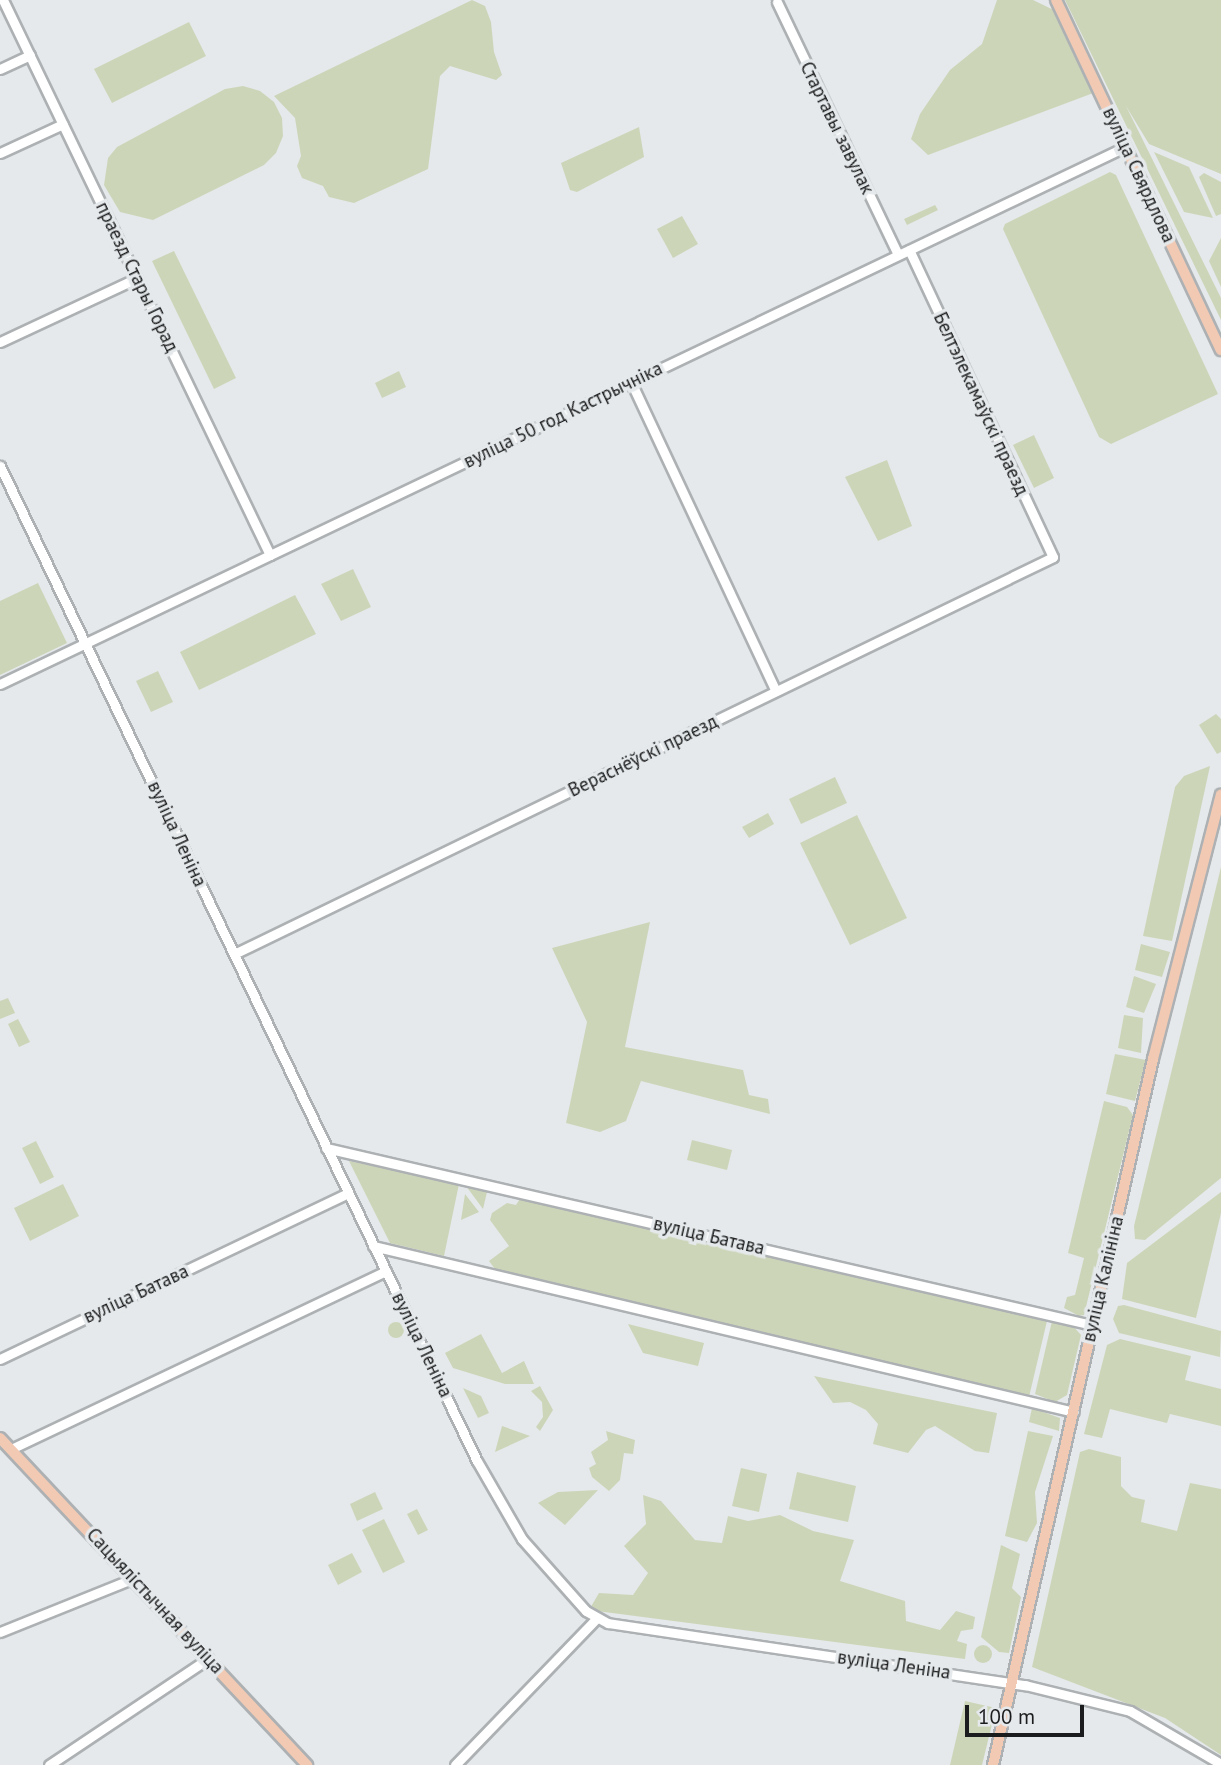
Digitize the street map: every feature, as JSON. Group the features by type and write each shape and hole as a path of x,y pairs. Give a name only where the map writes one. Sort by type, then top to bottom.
{"main road":[{"name":"вуліца Свярдлова","path":"1056,0 1221,350"},
{"name":"вуліца Калініна","path":"993,1765 1092,1325 1202,858 1221,795"},
{"name":"Сацыялістычная вуліца","path":"0,1438 307,1765"}],"street":[{"name":"праезд Стары Горад","path":"3,0 270,555"},
{"name":"Стартавы завулак","path":"777,2 898,255"},
{"path":"0,69 30,55"},
{"path":"0,153 63,124"},
{"name":"вуліца 50 год Кастрычніка","path":"0,684 1125,147"},
{"name":"Белтэлекамаўскі праезд","path":"909,250 1053,558"},
{"path":"0,342 137,278"},
{"path":"631,383 776,691"},
{"name":"вуліца Леніна","path":"0,466 87,643 373,1246 504,1511 522,1539 595,1620 1013,1682 1130,1711 1221,1764"},
{"name":"Вераснёўскі праезд","path":"234,954 1053,558"},
{"name":"вуліца Батава","path":"326,1148 1092,1325"},
{"name":"вуліца Батава","path":"0,1359 348,1193"},
{"path":"373,1246 1074,1412"},
{"path":"11,1449 386,1271"},
{"path":"0,1632 134,1578"},
{"path":"455,1765 595,1620"},
{"path":"49,1765 209,1658"}],"green space":[{"path":"472,0 485,6 491,22 494,52 502,75 496,80 450,66 440,76 428,169 354,203 329,197 323,186 302,178 297,166 301,156 295,118 274,96"},
{"path":"997,0 1033,0 1060,13 1096,92 928,155 911,139 920,114 950,70 982,44"},
{"path":"1065,0 1221,0 1221,174 1149,144 1126,106 1221,298 1221,320"},
{"path":"189,22 206,56 112,103 94,69"},
{"path":"243,86 260,91 274,102 282,118 283,136 276,153 264,165 153,220 120,212 104,185 108,158 117,147 225,89"},
{"path":"639,127 644,157 577,192 570,190 561,163"},
{"path":"1154,152 1189,167 1213,218 1184,212"},
{"path":"1110,172 1116,175 1218,394 1111,444 1099,437 1003,229 1005,224"},
{"path":"1204,173 1221,182 1221,214 1216,216 1199,177"},
{"path":"935,205 938,210 907,225 904,219"},
{"path":"682,216 698,244 673,258 657,229"},
{"path":"1221,238 1221,287 1209,261"},
{"path":"174,251 236,378 214,389 152,261"},
{"path":"399,371 406,387 382,398 375,383"},
{"path":"1034,435 1054,478 1034,488 1013,445"},
{"path":"887,460 912,526 878,541 845,477"},
{"path":"353,569 371,607 341,621 321,584"},
{"path":"38,583 67,643 0,675 0,601"},
{"path":"295,595 316,634 199,690 180,652"},
{"path":"158,671 173,702 151,712 136,681"},
{"path":"1216,714 1221,719 1221,752 1217,754 1199,725"},
{"path":"1210,766 1172,941 1143,936 1175,787 1184,776"},
{"path":"835,777 847,803 801,824 789,799"},
{"path":"768,813 774,824 749,838 742,827"},
{"path":"857,815 907,918 850,945 800,843"},
{"path":"1221,867 1221,1178 1145,1240 1135,1239 1134,1226"},
{"path":"650,922 625,1047 743,1070 749,1095 768,1099 770,1114 641,1081 626,1121 600,1132 566,1123 587,1022 552,948"},
{"path":"1141,944 1170,952 1162,977 1135,970"},
{"path":"1134,976 1156,984 1144,1013 1126,1007"},
{"path":"8,998 15,1013 0,1019 0,1001"},
{"path":"1124,1015 1143,1018 1141,1053 1118,1048"},
{"path":"18,1019 30,1042 19,1047 8,1024"},
{"path":"1115,1054 1146,1060 1135,1101 1106,1094"},
{"path":"1104,1101 1127,1107 1133,1115 1084,1315 1079,1316 1064,1308 1067,1297 1075,1295 1084,1258 1068,1253"},
{"path":"692,1140 732,1150 727,1170 687,1160"},
{"path":"36,1141 54,1177 40,1184 22,1148"},
{"path":"349,1161 459,1184 444,1256 390,1243"},
{"path":"63,1184 79,1216 30,1241 14,1208"},
{"path":"466,1186 487,1192 483,1209"},
{"path":"1221,1192 1221,1213 1196,1318 1122,1299 1127,1263"},
{"path":"465,1194 479,1212 461,1220"},
{"path":"521,1197 1047,1321 1029,1397 498,1273 489,1261 509,1246 490,1220 492,1213 507,1203 516,1205"},
{"path":"1124,1305 1221,1331 1220,1357 1119,1333 1113,1319 1118,1306"},
{"path":"1052,1321 1073,1326 1081,1335 1067,1395 1055,1402 1035,1394"},
{"path":"396,1322 402,1324 402,1336 396,1338 390,1336 388,1330 390,1324"},
{"path":"628,1324 704,1343 698,1366 643,1353"},
{"path":"481,1334 502,1373 524,1361 534,1384 505,1384 453,1368 445,1353"},
{"path":"1120,1339 1191,1356 1185,1380 1221,1389 1221,1426 1170,1414 1167,1423 1110,1409 1102,1438 1084,1434 1107,1345"},
{"path":"814,1376 997,1413 989,1453 975,1451 935,1426 926,1430 908,1453 873,1444 878,1424 866,1410 850,1402 833,1403"},
{"path":"540,1386 553,1410 540,1431 536,1427 543,1417 542,1402 531,1391"},
{"path":"463,1388 481,1396 489,1413 478,1418"},
{"path":"1032,1408 1060,1418 1059,1431 1029,1422"},
{"path":"502,1426 530,1436 495,1452"},
{"path":"606,1431 635,1440 633,1454 624,1453 620,1480 609,1491 592,1477 589,1468 596,1464 591,1452 608,1440"},
{"path":"1028,1431 1053,1436 1035,1492 1037,1523 1027,1542 1005,1536"},
{"path":"1089,1449 1121,1457 1121,1486 1132,1497 1145,1500 1141,1522 1177,1531 1190,1483 1221,1489 1221,1755 1165,1718 1032,1667 1080,1452"},
{"path":"741,1468 767,1474 759,1512 732,1506"},
{"path":"797,1472 856,1486 848,1522 789,1509"},
{"path":"598,1490 565,1525 538,1503 558,1492"},
{"path":"375,1492 383,1509 357,1521 350,1504"},
{"path":"643,1495 661,1501 695,1540 722,1543 728,1516 748,1521 780,1515 813,1531 854,1540 840,1581 905,1601 906,1621 940,1630 956,1611 975,1617 973,1629 961,1631 957,1641 967,1644 965,1659 589,1610 599,1593 633,1595 648,1573 624,1546 646,1524"},
{"path":"417,1509 428,1530 418,1535 407,1514"},
{"path":"384,1519 405,1562 383,1573 362,1530"},
{"path":"1001,1545 1020,1554 1012,1588 1021,1597 1009,1653 999,1652 981,1637"},
{"path":"352,1553 362,1572 338,1585 328,1565"},
{"path":"983,1645 989,1648 992,1654 989,1660 983,1663 977,1660 974,1654 977,1648"},
{"path":"965,1701 996,1708 982,1765 950,1765"}]}
